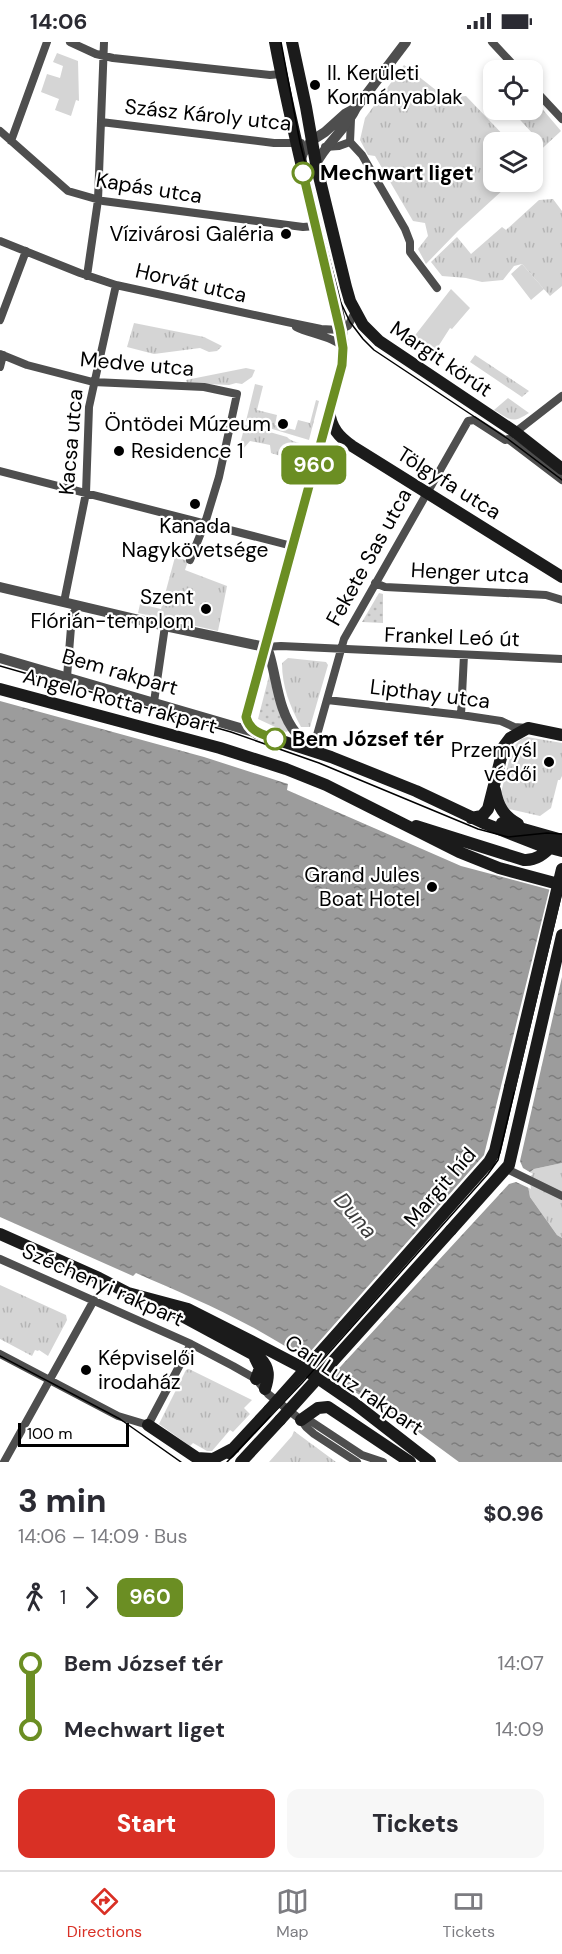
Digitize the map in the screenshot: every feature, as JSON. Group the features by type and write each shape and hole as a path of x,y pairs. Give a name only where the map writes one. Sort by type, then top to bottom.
{"main road":[{"path":"257,733 248,724 246,717 342,365 343,348 295,143 275,42"},
{"name":"Margit körút","path":"292,42 316,164 346,287 355,312 369,333 390,350 562,469"},
{"name":"Tölgyfa utca","path":"329,410 332,426 343,439 562,577"},
{"name":"Angelo Rotta rakpart","path":"0,689 220,748 286,769 326,785 441,845 499,868 562,885"},
{"path":"472,816 488,809 504,746 510,738 528,728 562,735"},
{"name":"Bem rakpart","path":"257,733 331,757 549,848 561,844"},
{"path":"495,787 497,801 504,813 510,819 532,831"},
{"name":"Bem rakpart","path":"472,816 532,831 561,844"},
{"path":"400,824 432,830 524,860 536,859 549,848"},
{"name":"Margit híd","path":"215,1461 234,1448 288,1389 492,1158 562,869"},
{"name":"Margit híd","path":"240,1462 507,1169 512,1156 562,935"},
{"path":"0,1234 128,1293 155,1301 253,1354 264,1362 268,1372 265,1389"},
{"name":"Carl Lutz rakpart","path":"155,1301 198,1314 303,1368 363,1410 430,1462"},
{"path":"253,1354 260,1366 256,1379"},
{"path":"301,1420 318,1407 330,1408 410,1462"},
{"path":"148,1425 192,1456 215,1461"}],"street":[{"path":"11,141 47,42"},
{"path":"70,42 105,56 270,75 281,74"},
{"path":"87,276 101,200 104,42"},
{"path":"316,164 328,144 351,119 356,108 406,42"},
{"path":"492,42 509,60"},
{"path":"543,99 562,119"},
{"path":"300,162 303,153 312,141 345,114 356,108"},
{"path":"351,119 350,142 362,155 405,229 410,242 410,252 437,288"},
{"name":"Szász Károly utca","path":"101,122 274,143 312,141"},
{"name":"Kapás utca","path":"0,131 68,191 101,200 303,227 316,226"},
{"path":"312,141 339,146 350,142"},
{"name":"Horvát utca","path":"0,241 87,276 116,285 321,329 340,330"},
{"path":"0,320 26,251"},
{"name":"Kacsa utca","path":"64,602 86,493 89,407 93,382 116,285"},
{"path":"340,330 348,326 355,312"},
{"name":"Horvát utca","path":"287,322 316,336 336,340 343,348"},
{"path":"0,367 2,354"},
{"name":"Medve utca","path":"2,354 27,365 93,382 204,387 237,394 219,477 205,523"},
{"path":"511,435 562,396"},
{"name":"Margit körút","path":"468,421 474,420 505,440 511,435 562,480"},
{"name":"Fekete Sas utca","path":"340,650 375,583 468,421"},
{"path":"0,471 292,546"},
{"path":"190,560 205,523"},
{"name":"Henger utca","path":"375,583 385,586 546,595 562,600"},
{"path":"0,587 265,647 340,650 317,735 310,745"},
{"path":"67,677 72,615 79,606"},
{"path":"154,702 165,626"},
{"path":"265,647 271,661 281,704 289,722 297,734 310,745"},
{"name":"Frankel Leó út","path":"340,650 562,659"},
{"path":"461,715 464,655"},
{"name":"Bem rakpart","path":"0,658 257,733"},
{"name":"Lipthay utca","path":"327,700 461,715 528,728"},
{"path":"501,721 505,735 504,746"},
{"path":"293,745 310,745"},
{"name":"Bem rakpart","path":"310,745 331,757"},
{"name":"Margit híd","path":"507,1169 562,1196"},
{"name":"Széchenyi rakpart","path":"0,1259 191,1344 256,1379 268,1394 301,1420"},
{"path":"0,1459 5,1462 94,1300"},
{"path":"0,1354 118,1416 148,1425 191,1344"},
{"path":"301,1420 312,1422 362,1455 382,1461"},
{"path":"301,1420 314,1434 357,1462"},
{"path":"371,1462 382,1461"}],"green space":[{"path":"57,53 78,61 79,101 76,100 71,116 55,110 59,99 41,92 47,74 60,78 63,66 53,62"},
{"name":"Mechwart liget","path":"404,65 446,98 466,96 483,114 483,120 489,120 500,132 483,132 483,192 501,192 426,264 418,249 428,236 425,223 413,221 375,156 368,155 360,140 365,118"},
{"path":"543,110 561,131 543,148 543,132 531,132 520,120 543,120"},
{"path":"553,199 562,211 562,286 550,296 522,264 514,266 503,280 482,282 442,276 431,262 457,237 471,254 502,227 506,230 539,200"},
{"path":"522,264 544,289 531,300 511,274"},
{"path":"451,289 470,308 452,329 450,328 434,353 413,338"},
{"path":"134,323 204,337 222,346 217,351 209,352 200,348 154,354 127,347"},
{"path":"475,355 529,391 522,397 470,362"},
{"path":"246,368 255,370 252,377 242,384 187,383 186,380"},
{"path":"255,384 263,386 257,410 277,415 275,425 295,430 298,420 310,423 316,400 319,401 309,440 246,421"},
{"path":"508,398 529,413 515,420 494,410"},
{"path":"245,425 287,437 311,447 304,473 289,469 287,458 271,453 270,445 250,441 243,449 239,448"},
{"path":"175,557 188,561 185,570 227,586 218,631 138,613 140,604 161,609"},
{"path":"379,593 383,594 383,623 362,622"},
{"name":"Bem József tér","path":"288,658 326,662 328,665 310,727 301,727 287,696 282,663"},
{"path":"270,672 290,730 286,732 258,719"},
{"path":"527,737 562,743 562,776 558,780 551,808 540,816 505,808 500,797 512,748 521,739"},
{"path":"562,1163 562,1238 557,1235 530,1197 526,1175 534,1169"},
{"path":"0,1285 66,1315 67,1320 48,1356 35,1350 32,1356 0,1339"},
{"path":"189,1369 252,1400 244,1408 250,1414 233,1432 230,1430 212,1451 207,1451 193,1443 190,1446 159,1424 186,1370"},
{"path":"294,1431 336,1462 269,1462"}],"water":[{"name":"Duna","path":"0,701 204,757 288,784 287,790 461,866 562,893 562,1163 534,1169 526,1175 530,1197 557,1235 562,1238 562,1462 459,1462 365,1393 361,1396 308,1360 252,1327 136,1273 133,1276 0,1217"}],"pier":[{"path":"550,887 562,890 562,977 520,1161 523,1168 533,1174 529,1177 531,1189 516,1182 509,1184 330,1378 302,1361 484,1155"}],"tram line":[{"path":"281,42 300,143 340,301 350,322 374,350 508,439 562,480"},
{"path":"0,666 231,732 319,763 478,829 508,837 547,833 562,834"},
{"path":"227,1462 302,1383 498,1160 562,892"},
{"path":"0,1356 120,1419 181,1462"}],"bus line":[{"name":"960","path":"275,739 257,733 248,724 246,717 342,365 343,348 333,296 303,173"}],"place":[{"name":"II. Kerületi Kormányablak","path":"315,85"},
{"name":"Mechwart liget","path":"303,173"},
{"name":"Vízivárosi Galéria","path":"286,234"},
{"name":"Öntödei Múzeum","path":"283,424"},
{"name":"Residence 1","path":"119,451"},
{"name":"Kanada Nagykövetsége","path":"195,504"},
{"name":"Szent Flórián-templom","path":"206,609"},
{"name":"Bem József tér","path":"275,739"},
{"name":"Przemyśl védői","path":"549,762"},
{"name":"Grand Jules Boat Hotel","path":"432,887"},
{"name":"Képviselői irodaház","path":"86,1370"}]}
